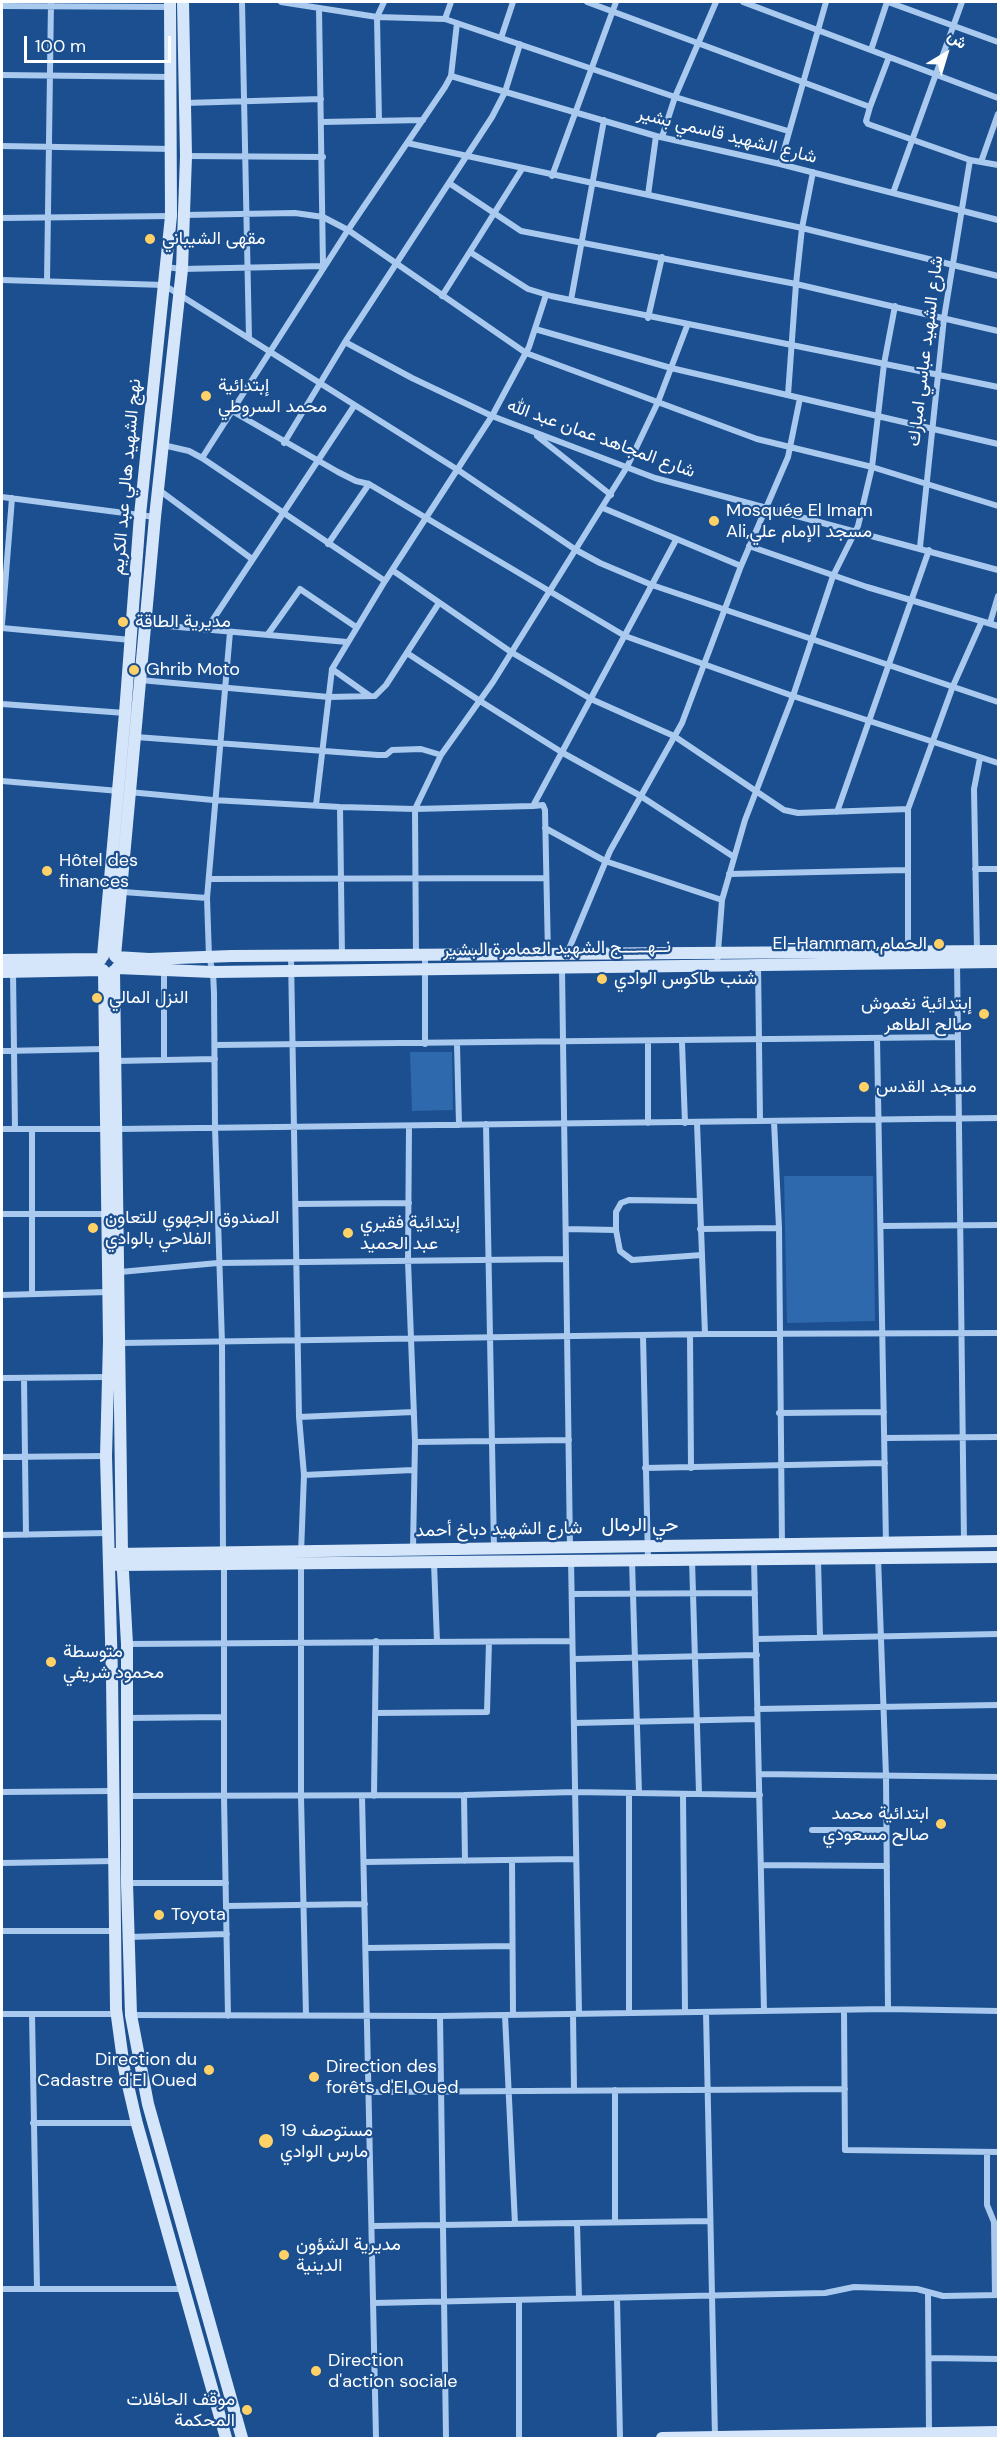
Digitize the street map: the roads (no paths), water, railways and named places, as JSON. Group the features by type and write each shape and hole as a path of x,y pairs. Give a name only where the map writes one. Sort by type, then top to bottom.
{"main road":[{"path":"183,2 176,83 184,103 186,156 177,215 182,269 154,517 136,737 124,791 123,892 109,964 104,1049 112,1129 120,1272 123,1560 127,1644 127,1883 131,2015 148,2104 242,2439"},
{"name":"نهج الشهيد هالي عبد الكريم","path":"109,964 124,791 125,713 140,514 166,267 177,215 173,149 176,83 170,4"},
{"name":"نــهـــــج الشهيد العمامرة البشير","path":"757,959 908,951 999,962"},
{"name":"نــهـــــج الشهيد العمامرة البشير","path":"422,961 957,957 977,951 999,951"},
{"name":"نــهـــــج الشهيد العمامرة البشير","path":"109,964 213,972 548,956 564,961"},
{"path":"7,972 148,959 209,957 342,957 422,961"},
{"path":"2,960 109,964"},
{"path":"109,964 116,1061 106,1214 108,1292 106,1456 117,2014 124,2068 137,2124 226,2439"},
{"name":"شارع الشهيد دباخ أحمد","path":"301,1557 413,1549 782,1546 999,1541"},
{"name":"شارع الشهيد دباخ أحمد","path":"109,1560 301,1557 434,1563 999,1557"},
{"path":"662,2439 929,2433 968,2436 999,2432"}],"street":[{"path":"242,2 249,338"},
{"path":"286,2 377,17 445,19 591,67 675,98 788,131"},
{"path":"379,121 377,17 384,2"},
{"path":"445,19 451,2"},
{"path":"501,38 513,2"},
{"path":"587,2 870,107"},
{"path":"552,176 616,2"},
{"path":"648,195 659,137 716,2"},
{"path":"743,2 999,98"},
{"path":"780,164 826,2"},
{"path":"871,51 888,2 999,42"},
{"path":"893,193 910,140 962,2"},
{"path":"47,281 51,4"},
{"path":"2,6 170,4"},
{"path":"319,8 324,266"},
{"path":"202,458 324,266 451,76 457,23"},
{"path":"284,443 345,342 492,117 505,92 520,44"},
{"path":"889,57 870,107 866,121 868,124 970,160 999,165"},
{"path":"2,75 176,83"},
{"name":"شارع الشهيد قاسمي بشير","path":"451,76 659,137 813,172 999,220"},
{"path":"184,103 321,99"},
{"path":"981,162 999,114"},
{"path":"322,122 423,120"},
{"path":"571,300 604,120"},
{"path":"407,143 802,228 999,276"},
{"path":"2,146 49,145 173,149"},
{"path":"186,156 323,157"},
{"name":"شارع الشهيد عباسي امبارك","path":"920,547 944,318 960,209 970,160"},
{"path":"442,296 522,169"},
{"path":"788,395 802,228 813,172"},
{"path":"449,183 522,231 662,256 796,284 999,331"},
{"path":"2,218 49,219 246,213 295,213 323,217 348,230 526,353 757,439 872,467 999,506"},
{"path":"470,252 502,275 546,295 687,326 999,387"},
{"path":"648,318 662,256"},
{"path":"166,267 247,269 324,266"},
{"path":"2,280 164,285 458,470 576,549 652,585 999,702"},
{"path":"316,805 332,669 346,642 492,416 526,353 546,295"},
{"path":"717,960 722,900 734,857 793,696 833,576 855,531 872,467 884,364 895,306"},
{"path":"425,1044 422,961 415,876 415,809 441,755 480,701 627,467 658,402 687,326"},
{"path":"535,329 671,368 999,444"},
{"name":"شارع المجاهد عمان عبد الله","path":"345,342 411,378 492,416 655,478 920,547 999,570"},
{"path":"574,2089 576,2014 574,1723 562,1043 564,961 605,861 639,795 674,736 705,665 741,566 788,457 800,398"},
{"path":"206,630 354,406"},
{"path":"232,411 284,443 356,481 369,484 549,593 625,636 868,722 999,763"},
{"path":"532,432 611,495"},
{"path":"162,445 189,451 202,458 385,581"},
{"path":"328,543 369,484"},
{"path":"158,489 252,559"},
{"path":"2,497 154,517"},
{"path":"12,498 2,626 131,640"},
{"path":"603,508 741,566"},
{"path":"533,806 676,540"},
{"path":"749,546 833,576 999,626"},
{"path":"837,812 913,601 929,550"},
{"path":"392,570 511,652 591,699 674,736 784,810 798,813 908,809"},
{"path":"268,634 300,589 356,627"},
{"path":"990,623 999,596"},
{"path":"140,680 329,697 370,696 381,692 439,603"},
{"path":"908,951 906,870 908,809 953,686 982,621"},
{"path":"144,624 346,642"},
{"path":"228,2016 224,1797 222,1343 218,1263 213,972 209,957 207,898 213,800 230,632"},
{"path":"407,653 563,753 639,795 734,857"},
{"path":"332,669 370,696"},
{"path":"2,704 125,713"},
{"path":"136,737 378,755 386,755 392,750 421,749 441,755"},
{"path":"977,951 974,789 980,758"},
{"path":"2,781 213,800 340,807 415,809 540,805 544,807 548,956"},
{"path":"340,807 342,957"},
{"path":"545,828 605,861 722,900"},
{"path":"975,869 999,869"},
{"path":"729,874 906,870"},
{"path":"208,879 415,876 546,878"},
{"path":"123,892 207,898"},
{"path":"291,957 298,1263 297,1340 299,1417 304,1475 300,1641 306,2015"},
{"path":"957,957 958,1225 964,1542"},
{"path":"757,959 760,1121"},
{"path":"164,970 164,1060"},
{"path":"7,972 14,1051 15,1129"},
{"path":"215,1045 682,1042 957,1037"},
{"path":"877,1038 886,1544"},
{"path":"648,1042 648,1123"},
{"path":"682,1042 685,1123"},
{"path":"457,1044 459,1125"},
{"path":"2,1051 104,1049"},
{"path":"116,1061 215,1059"},
{"path":"2,1129 999,1118"},
{"path":"774,1121 779,1228 782,1546"},
{"path":"697,1123 698,1201 705,1334"},
{"path":"486,1124 494,1549"},
{"path":"409,1126 408,1261 415,1442 413,1549"},
{"path":"32,1129 32,1294"},
{"path":"698,1201 629,1200 621,1203 616,1212 616,1230 620,1251 632,1260 702,1256"},
{"path":"296,1204 409,1203"},
{"path":"2,1214 106,1214"},
{"path":"880,1226 999,1225"},
{"path":"700,1229 779,1228"},
{"path":"566,1229 616,1230"},
{"path":"120,1272 218,1263 566,1258"},
{"path":"2,1295 108,1292"},
{"path":"121,1343 705,1334 999,1333"},
{"path":"643,1335 648,1560"},
{"path":"690,1335 691,1468"},
{"path":"2,1378 108,1377"},
{"path":"24,1378 26,1534"},
{"path":"299,1417 414,1412"},
{"path":"780,1413 884,1412"},
{"path":"885,1438 999,1437"},
{"path":"415,1442 568,1440"},
{"path":"2,1457 106,1456"},
{"path":"645,1468 780,1467 885,1463"},
{"path":"304,1475 413,1470"},
{"path":"2,1534 107,1533"},
{"path":"878,1557 886,1776 888,2009"},
{"path":"754,1558 764,2011"},
{"path":"818,1558 820,1637"},
{"path":"692,1559 699,1793"},
{"path":"632,1560 639,1793"},
{"path":"434,1563 437,1642"},
{"path":"572,1594 755,1593"},
{"path":"757,1639 999,1634"},
{"path":"127,1644 300,1641 572,1641"},
{"path":"374,1796 376,1641"},
{"path":"375,1713 487,1712 489,1642"},
{"path":"573,1659 757,1655"},
{"path":"757,1709 999,1705"},
{"path":"126,1718 224,1717"},
{"path":"574,1723 757,1719"},
{"path":"759,1774 999,1777"},
{"path":"2,1792 113,1791"},
{"path":"126,1796 464,1796 574,1792 760,1795"},
{"path":"629,1793 629,2013"},
{"path":"683,1794 685,2012"},
{"path":"363,1796 374,2226 376,2439"},
{"path":"464,1796 465,1861"},
{"path":"812,1830 886,1830"},
{"path":"364,1862 575,1859"},
{"path":"512,1860 513,2015"},
{"path":"2,1863 114,1861"},
{"path":"761,1865 886,1866"},
{"path":"127,1883 226,1883"},
{"path":"227,1906 365,1904"},
{"path":"2,1931 115,1931"},
{"path":"128,1937 227,1934"},
{"path":"366,1948 512,1946"},
{"path":"2,2014 440,2016 888,2009 999,2011"},
{"path":"844,2010 845,2150 999,2152"},
{"path":"706,2012 715,2437"},
{"path":"32,2014 37,2288"},
{"path":"505,2015 515,2224"},
{"path":"440,2016 446,2439"},
{"path":"369,2092 845,2089"},
{"path":"615,2090 615,2222"},
{"path":"33,2123 137,2124"},
{"path":"374,2303 825,2294 854,2287 917,2289 943,2296 997,2295 996,2222 987,2205 987,2152"},
{"path":"374,2226 709,2221"},
{"path":"577,2223 579,2298"},
{"path":"2,2289 184,2289"},
{"path":"928,2293 929,2433"},
{"path":"617,2298 620,2439"},
{"path":"519,2300 519,2439"},
{"path":"930,2358 999,2359"}],"place":[{"name":"مقهى الشيباني","path":"150,239"},
{"name":"إبتدائية محمد السروطي","path":"206,396"},
{"name":"Mosquée El Imam Ali,مسجد الإمام علي","path":"714,521"},
{"name":"مديرية الطاقة","path":"123,622"},
{"name":"Ghrib Moto","path":"134,670"},
{"name":"Hôtel des finances","path":"47,871"},
{"name":"El-Hammam,الحمام","path":"939,944"},
{"name":"شنب طاكوس الوادي","path":"602,979"},
{"name":"النزل المالي","path":"97,998"},
{"name":"إبتدائية نغموش صالح الطاهر","path":"984,1014"},
{"name":"مسجد القدس","path":"864,1087"},
{"name":"الصندوق الجهوي للتعاون الفلاحي بالوادي","path":"93,1228"},
{"name":"إبتدائية فقيري عبد الحميد","path":"348,1233"},
{"name":"متوسطة محمود شريفي","path":"51,1662"},
{"name":"ابتدائية محمد صالح مسعودي","path":"941,1824"},
{"name":"Toyota","path":"159,1915"},
{"name":"Direction du Cadastre d'El Oued","path":"209,2070"},
{"name":"Direction des forêts d'El Oued","path":"314,2077"},
{"name":"مستوصف 19 مارس الوادي","path":"266,2141"},
{"name":"مديرية الشؤون الدينية","path":"284,2255"},
{"name":"Direction d'action sociale","path":"316,2371"},
{"name":"موقف الحافلات المحكمة","path":"247,2410"}],"district":[{"name":"حي الرمال","path":"640,1526"}]}
